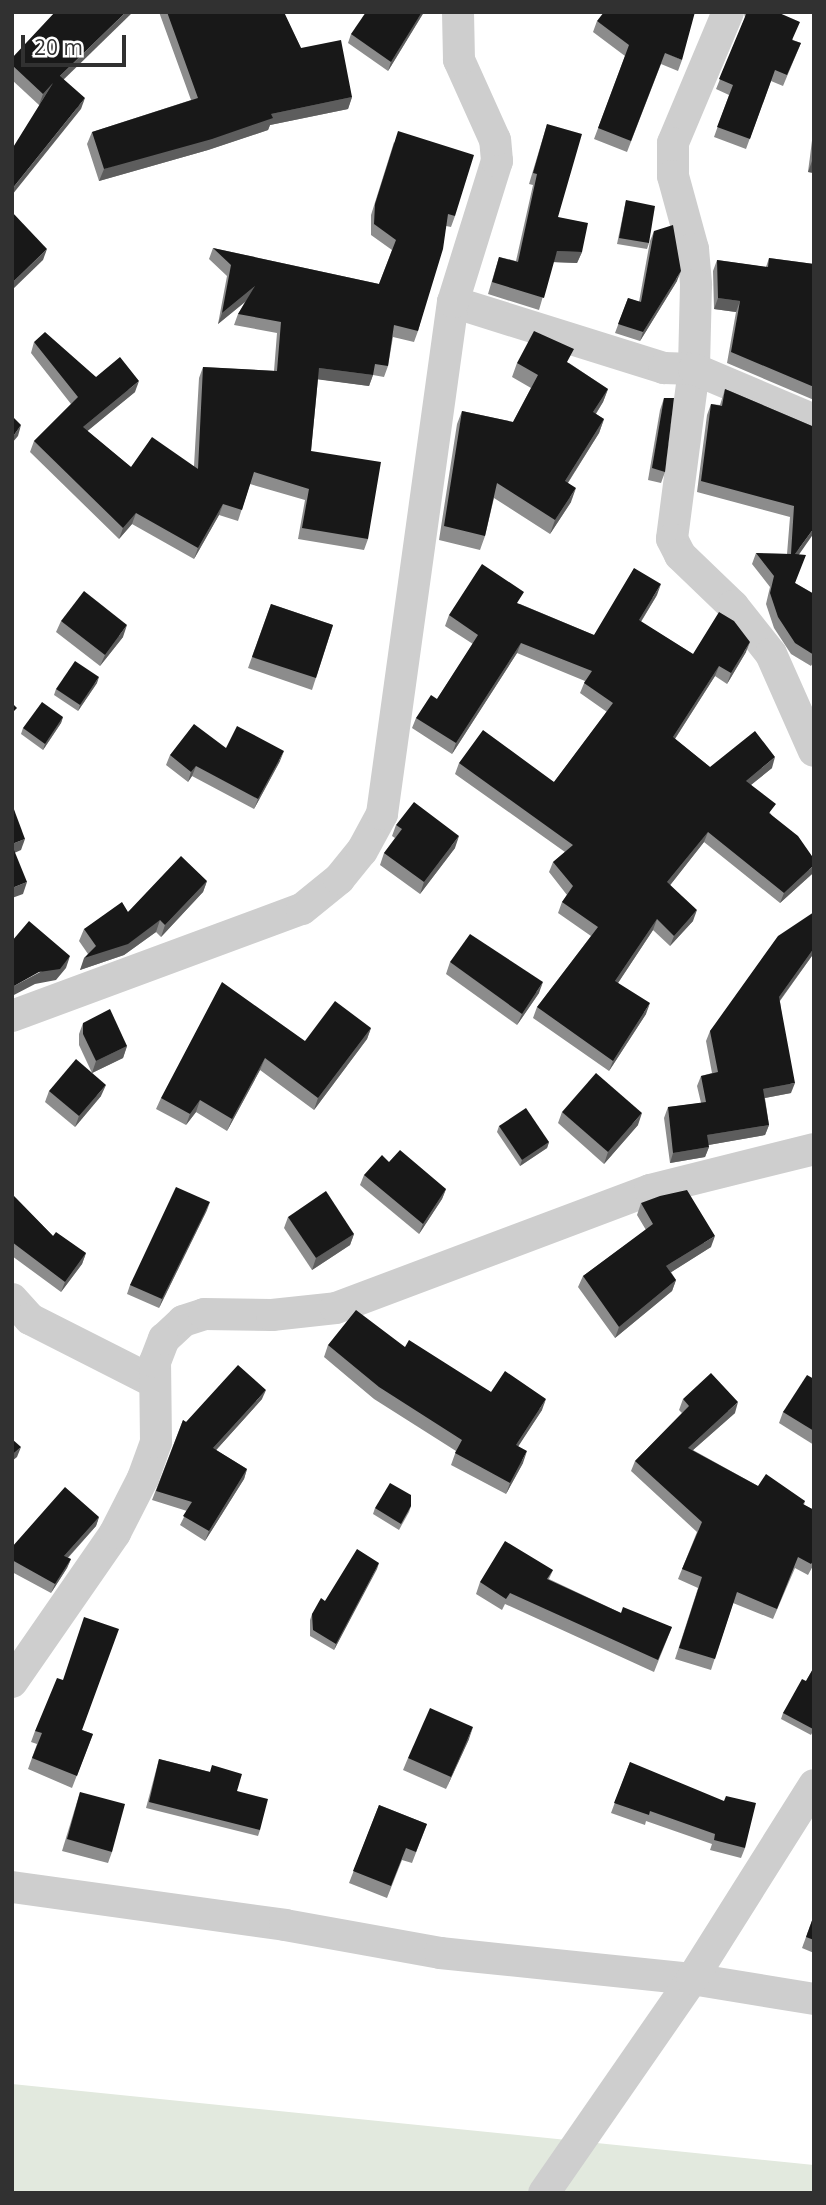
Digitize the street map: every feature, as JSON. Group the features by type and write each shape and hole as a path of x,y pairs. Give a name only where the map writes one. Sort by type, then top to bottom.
{"street":[{"path":"12,1016 302,909 339,879 362,850 382,814 453,302 497,161 495,140 459,60 458,12"},
{"path":"728,12 673,143 673,176 695,273 694,369 672,539 680,555 733,606 771,654 814,751"},
{"path":"453,302 664,368 694,369 814,420"},
{"path":"12,1682 115,1533 143,1478 156,1443 154,1382 163,1339 183,1321 204,1314 272,1315 336,1308 650,1190 814,1150"},
{"path":"12,1299 30,1319 154,1382"},
{"path":"544,2193 692,1979 814,1785"},
{"path":"12,1887 285,1925 440,1954 692,1979 814,1999"}],"shaded area":[{"path":"12,2084 814,2165 814,2193 12,2193"}],"building":[{"path":"55,12 126,12 60,76 85,98 12,189 12,149 53,83 43,94 12,65 12,58"},
{"path":"167,12 284,12 301,48 341,40 352,97 271,114 273,118 212,139 104,169 92,132 198,98"},
{"path":"366,12 422,12 391,62 351,34"},
{"path":"604,12 695,12 682,60 665,53 631,141 598,128 629,45 597,21"},
{"path":"747,12 777,12 800,22 792,40 801,43 787,75 775,70 750,139 717,127 733,85 719,79"},
{"path":"547,124 582,134 558,217 588,223 582,252 557,251 544,298 492,282 499,257 518,262 537,174 533,173"},
{"path":"398,131 474,155 455,216 448,214 443,249 418,331 394,325 388,366 375,364 373,375 319,368 311,451 381,462 368,539 302,528 309,489 254,472 242,510 223,504 198,548 136,513 123,528 34,441 78,397 34,342 45,332 96,377 120,357 139,381 83,427 131,467 152,437 198,469 203,367 277,371 281,322 238,314 255,286 222,313 231,265 213,248 379,284 396,240 374,224 375,204"},
{"path":"626,200 655,206 649,243 619,238"},
{"path":"12,212 47,249 12,283"},
{"path":"673,225 681,271 643,332 618,324 628,298 641,302 654,231"},
{"path":"769,258 814,264 814,387 731,352 740,301 718,298 717,260 768,267"},
{"path":"534,331 574,349 567,362 608,389 593,412 604,419 565,481 576,488 555,520 497,483 485,536 444,526 462,411 513,422 538,375 517,363"},
{"path":"725,389 814,426 814,528 795,554 806,555 795,583 814,594 814,655 795,643 778,617 770,593 774,576 756,553 791,554 794,506 701,481 711,404 722,406"},
{"path":"664,398 674,398 665,472 652,468"},
{"path":"12,416 21,425 12,438"},
{"path":"482,564 524,592 517,603 594,635 634,568 661,584 639,620 693,654 719,612 734,621 750,642 731,673 719,666 673,737 710,767 755,731 775,757 746,781 776,804 769,813 798,836 814,859 814,865 784,893 708,832 667,882 697,910 674,936 657,919 615,981 650,1003 613,1061 537,1007 598,927 562,902 573,886 553,862 573,845 459,763 483,730 554,782 613,703 584,683 592,671 521,643 456,743 416,718 431,695 437,699 478,635 449,615"},
{"path":"84,591 127,625 105,655 61,621"},
{"path":"271,604 333,625 316,678 252,657"},
{"path":"75,661 99,677 80,705 56,689"},
{"path":"42,702 63,717 45,744 23,728"},
{"path":"194,724 226,748 237,726 284,751 258,799 196,766 191,772 170,755"},
{"path":"414,802 459,836 424,882 384,853 402,829 396,825"},
{"path":"12,804 25,839 12,844"},
{"path":"12,845 27,882 12,888"},
{"path":"181,856 207,881 165,925 160,920 128,944 84,958 96,946 84,929 122,902 128,912"},
{"path":"814,912 814,948 779,997 795,1083 763,1089 769,1125 707,1135 709,1147 673,1153 668,1107 706,1102 701,1076 718,1072 710,1031 778,936"},
{"path":"29,921 70,956 60,969 39,972 14,986 12,941"},
{"path":"470,934 543,982 522,1014 450,962"},
{"path":"222,982 305,1041 335,1001 371,1028 318,1098 265,1058 232,1119 200,1100 190,1114 161,1098"},
{"path":"110,1009 127,1046 96,1061 83,1034 83,1023"},
{"path":"76,1059 106,1085 79,1116 49,1091"},
{"path":"596,1073 642,1113 608,1152 562,1112"},
{"path":"526,1108 549,1142 522,1160 499,1126"},
{"path":"400,1150 446,1189 423,1224 364,1175 382,1155 389,1162"},
{"path":"176,1187 210,1202 162,1299 130,1285"},
{"path":"687,1190 715,1236 666,1266 676,1280 619,1327 583,1276 653,1224 641,1203"},
{"path":"326,1191 354,1234 316,1258 288,1217"},
{"path":"12,1194 53,1236 56,1232 86,1253 65,1282 12,1242"},
{"path":"356,1310 405,1347 409,1340 491,1392 505,1371 546,1399 516,1445 527,1451 510,1483 455,1453 462,1440 379,1387 328,1345"},
{"path":"238,1365 266,1390 213,1448 247,1469 209,1531 183,1516 192,1502 156,1491 183,1420 186,1422"},
{"path":"711,1373 738,1402 688,1448 758,1486 766,1474 814,1510 814,1560 811,1564 798,1557 777,1609 737,1592 715,1659 679,1648 702,1577 682,1569 702,1522 635,1461 689,1406 683,1399"},
{"path":"807,1375 814,1379 814,1431 783,1412"},
{"path":"12,1439 21,1447 12,1455"},
{"path":"390,1483 411,1495 411,1506 401,1524 375,1508"},
{"path":"65,1487 99,1517 64,1556 71,1559 55,1584 12,1560 12,1547"},
{"path":"505,1541 553,1570 547,1579 621,1613 623,1607 672,1627 658,1660 510,1593 506,1599 480,1582"},
{"path":"357,1549 379,1563 336,1644 313,1630 312,1614 321,1598 325,1601"},
{"path":"84,1617 119,1629 82,1730 93,1734 77,1776 32,1758 42,1733 35,1731 57,1678 63,1680"},
{"path":"814,1667 813,1729 783,1713 802,1679 806,1681"},
{"path":"430,1708 473,1727 451,1777 408,1758"},
{"path":"159,1759 210,1772 212,1765 242,1774 237,1791 268,1799 260,1830 149,1802"},
{"path":"630,1762 724,1801 726,1796 756,1803 745,1848 714,1840 715,1834 650,1811 649,1815 614,1803"},
{"path":"80,1792 125,1804 112,1852 67,1839"},
{"path":"379,1805 427,1824 416,1852 406,1848 391,1886 353,1871"},
{"path":"814,1915 814,1940 806,1937"}]}
